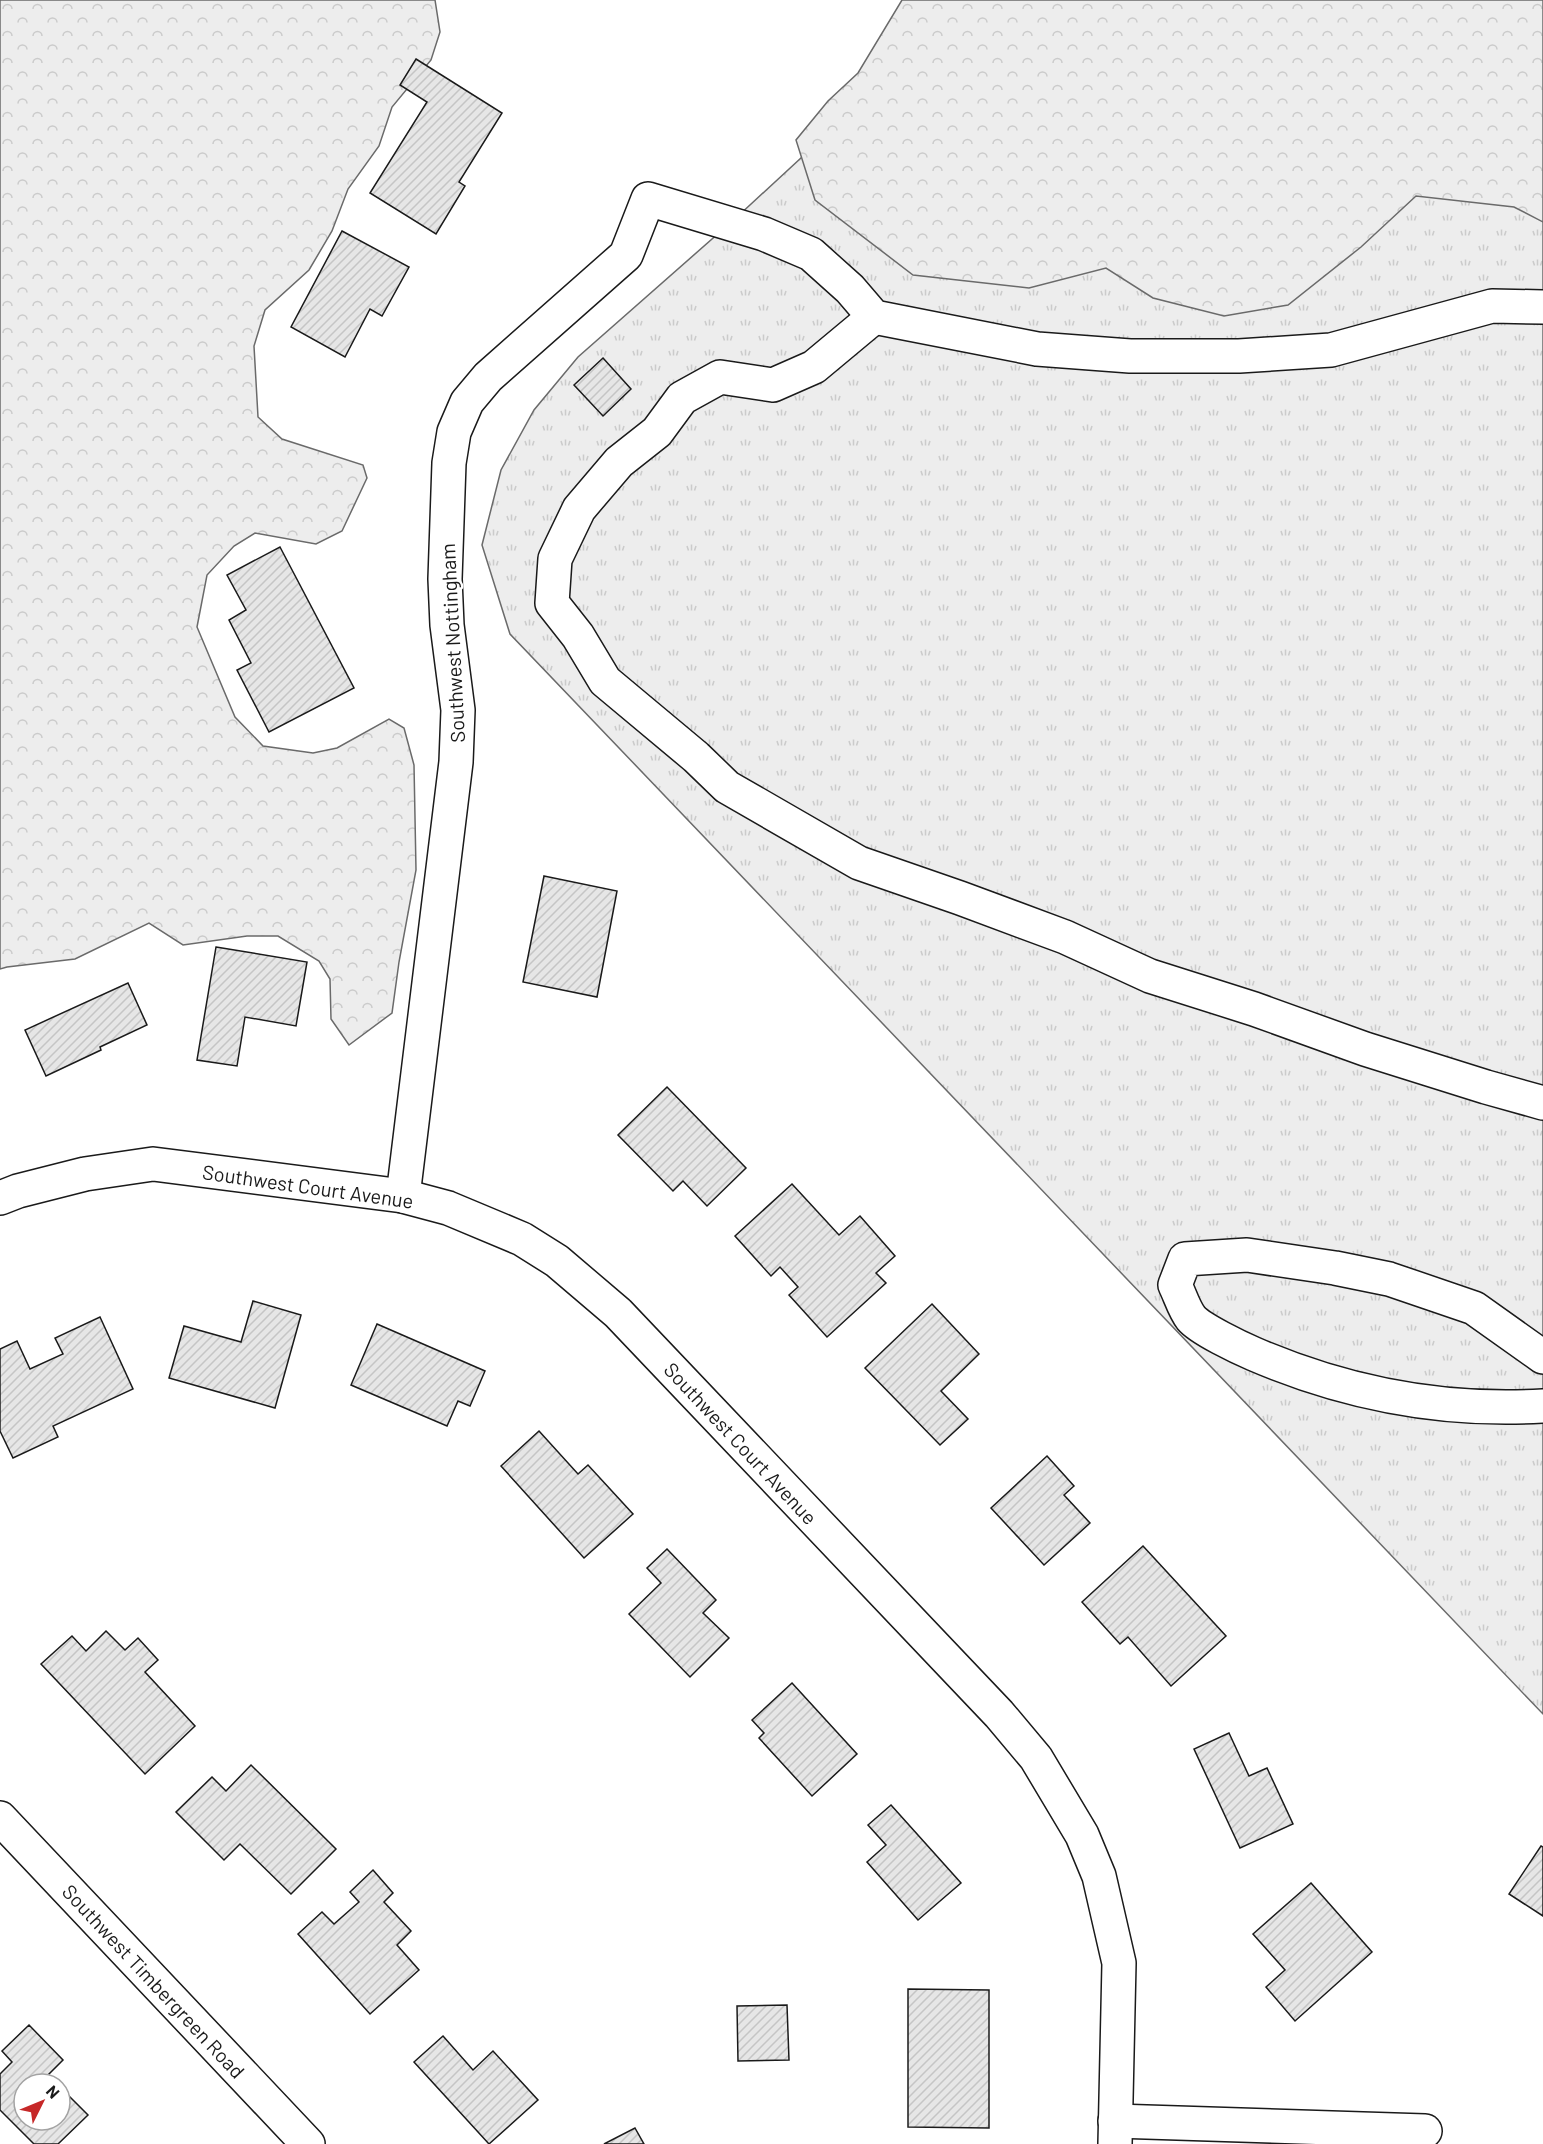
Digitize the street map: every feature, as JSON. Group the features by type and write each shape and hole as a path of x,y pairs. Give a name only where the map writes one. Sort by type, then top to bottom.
{"street":[{"name":"Southwest Nottingham","path":"403,1196 456,762 458,710 447,625 445,579 449,463 454,432 467,402 488,377 626,255 648,199 764,234 811,254 850,289 874,317"},
{"path":"1543,307 1492,306 1331,350 1239,356 1130,356 1037,349 874,317 814,367 773,385 720,377 682,398 657,432 619,462 579,509 555,560 552,603 578,636 605,681 696,757 727,787 859,863 1065,937 1150,976 1254,1009 1376,1052 1543,1103"},
{"name":"Southwest Court Avenue","path":"0,1198 18,1191 85,1174 153,1164 403,1196 448,1208 522,1239 557,1261 618,1313 999,1714 1036,1758 1082,1835 1099,1876 1119,1963 1115,2133"},
{"path":"1543,1358 1474,1308 1389,1279 1335,1268 1247,1255 1185,1259 1174,1285 1192,1318 1233,1345 1297,1373 1361,1392 1426,1403 1509,1408 1543,1406"},
{"name":"Southwest Timbergreen Road","path":"0,1818 308,2144"},
{"path":"1115,2133 1425,2131"}],"green space":[{"path":"0,0 435,0 440,32 431,60 392,107 379,146 348,189 332,231 309,270 265,310 254,346 258,417 282,439 363,465 367,478 342,531 316,544 255,533 234,546 207,575 197,627 235,717 263,746 313,753 337,748 389,719 404,728 414,765 416,870 392,1013 349,1045 331,1019 330,979 319,961 278,936 247,936 183,945 149,923 75,959 0,969"},
{"path":"902,0 1543,0 1543,222 1514,207 1416,196 1361,247 1288,305 1224,316 1153,298 1106,268 1029,288 913,275 815,200 796,140 828,101 858,73"},
{"path":"972,0 1543,0 1543,1714 510,634 482,545 501,470 534,410 578,357 737,217"}],"building":[{"path":"416,59 502,113 459,182 465,186 436,234 370,193 427,102 400,85"},
{"path":"342,231 409,267 382,316 370,309 345,357 291,327"},
{"path":"603,358 631,389 603,416 574,385"},
{"path":"280,547 354,688 269,732 237,670 251,663 229,620 246,610 227,575"},
{"path":"544,876 617,891 597,997 523,982"},
{"path":"216,947 307,962 296,1026 245,1017 237,1066 197,1060"},
{"path":"128,983 147,1025 46,1076 25,1030"},
{"path":"667,1087 746,1168 707,1206 683,1181 673,1191 618,1135"},
{"path":"792,1184 839,1235 860,1216 895,1256 876,1273 886,1283 827,1337 789,1295 798,1287 780,1267 771,1276 735,1236"},
{"path":"253,1301 301,1315 275,1408 169,1378 184,1326 241,1342"},
{"path":"932,1304 979,1354 941,1391 968,1419 940,1445 865,1368"},
{"path":"100,1317 133,1389 53,1426 58,1437 13,1458 0,1431 0,1349 17,1341 30,1369 63,1354 55,1338"},
{"path":"377,1324 485,1371 470,1406 458,1401 447,1426 351,1385"},
{"path":"539,1431 578,1474 588,1465 633,1514 584,1558 501,1466"},
{"path":"1047,1456 1074,1486 1064,1495 1090,1523 1044,1565 991,1508"},
{"path":"1143,1546 1226,1636 1171,1686 1128,1637 1120,1644 1082,1602"},
{"path":"667,1549 716,1600 703,1613 729,1638 690,1677 629,1614 661,1583 647,1568"},
{"path":"106,1631 125,1650 138,1638 158,1660 145,1672 195,1726 145,1774 41,1664 72,1636 86,1651"},
{"path":"792,1683 857,1754 812,1796 759,1738 764,1733 752,1720"},
{"path":"1229,1733 1249,1776 1267,1768 1293,1824 1240,1848 1194,1749"},
{"path":"251,1765 336,1849 291,1894 240,1844 224,1860 176,1812 212,1777 226,1791"},
{"path":"891,1805 961,1883 918,1920 867,1862 886,1845 868,1825"},
{"path":"1541,1846 1543,1847 1543,1916 1509,1894"},
{"path":"373,1870 393,1893 384,1902 411,1931 397,1945 419,1970 370,2014 298,1934 322,1912 334,1924 359,1902 350,1892"},
{"path":"1311,1883 1372,1952 1295,2021 1266,1987 1285,1970 1253,1934"},
{"path":"908,1989 989,1990 989,2128 908,2127"},
{"path":"787,2005 789,2060 738,2061 737,2006"},
{"path":"29,2025 63,2060 51,2072 12,2072 12,2122 0,2110 0,2074 12,2062 2,2051"},
{"path":"443,2036 473,2070 493,2051 538,2100 489,2144 414,2062"},
{"path":"72,2099 88,2115 72,2130"},
{"path":"635,2128 644,2144 604,2144"},
{"path":"22,2132 70,2132 58,2144 34,2144"}]}
